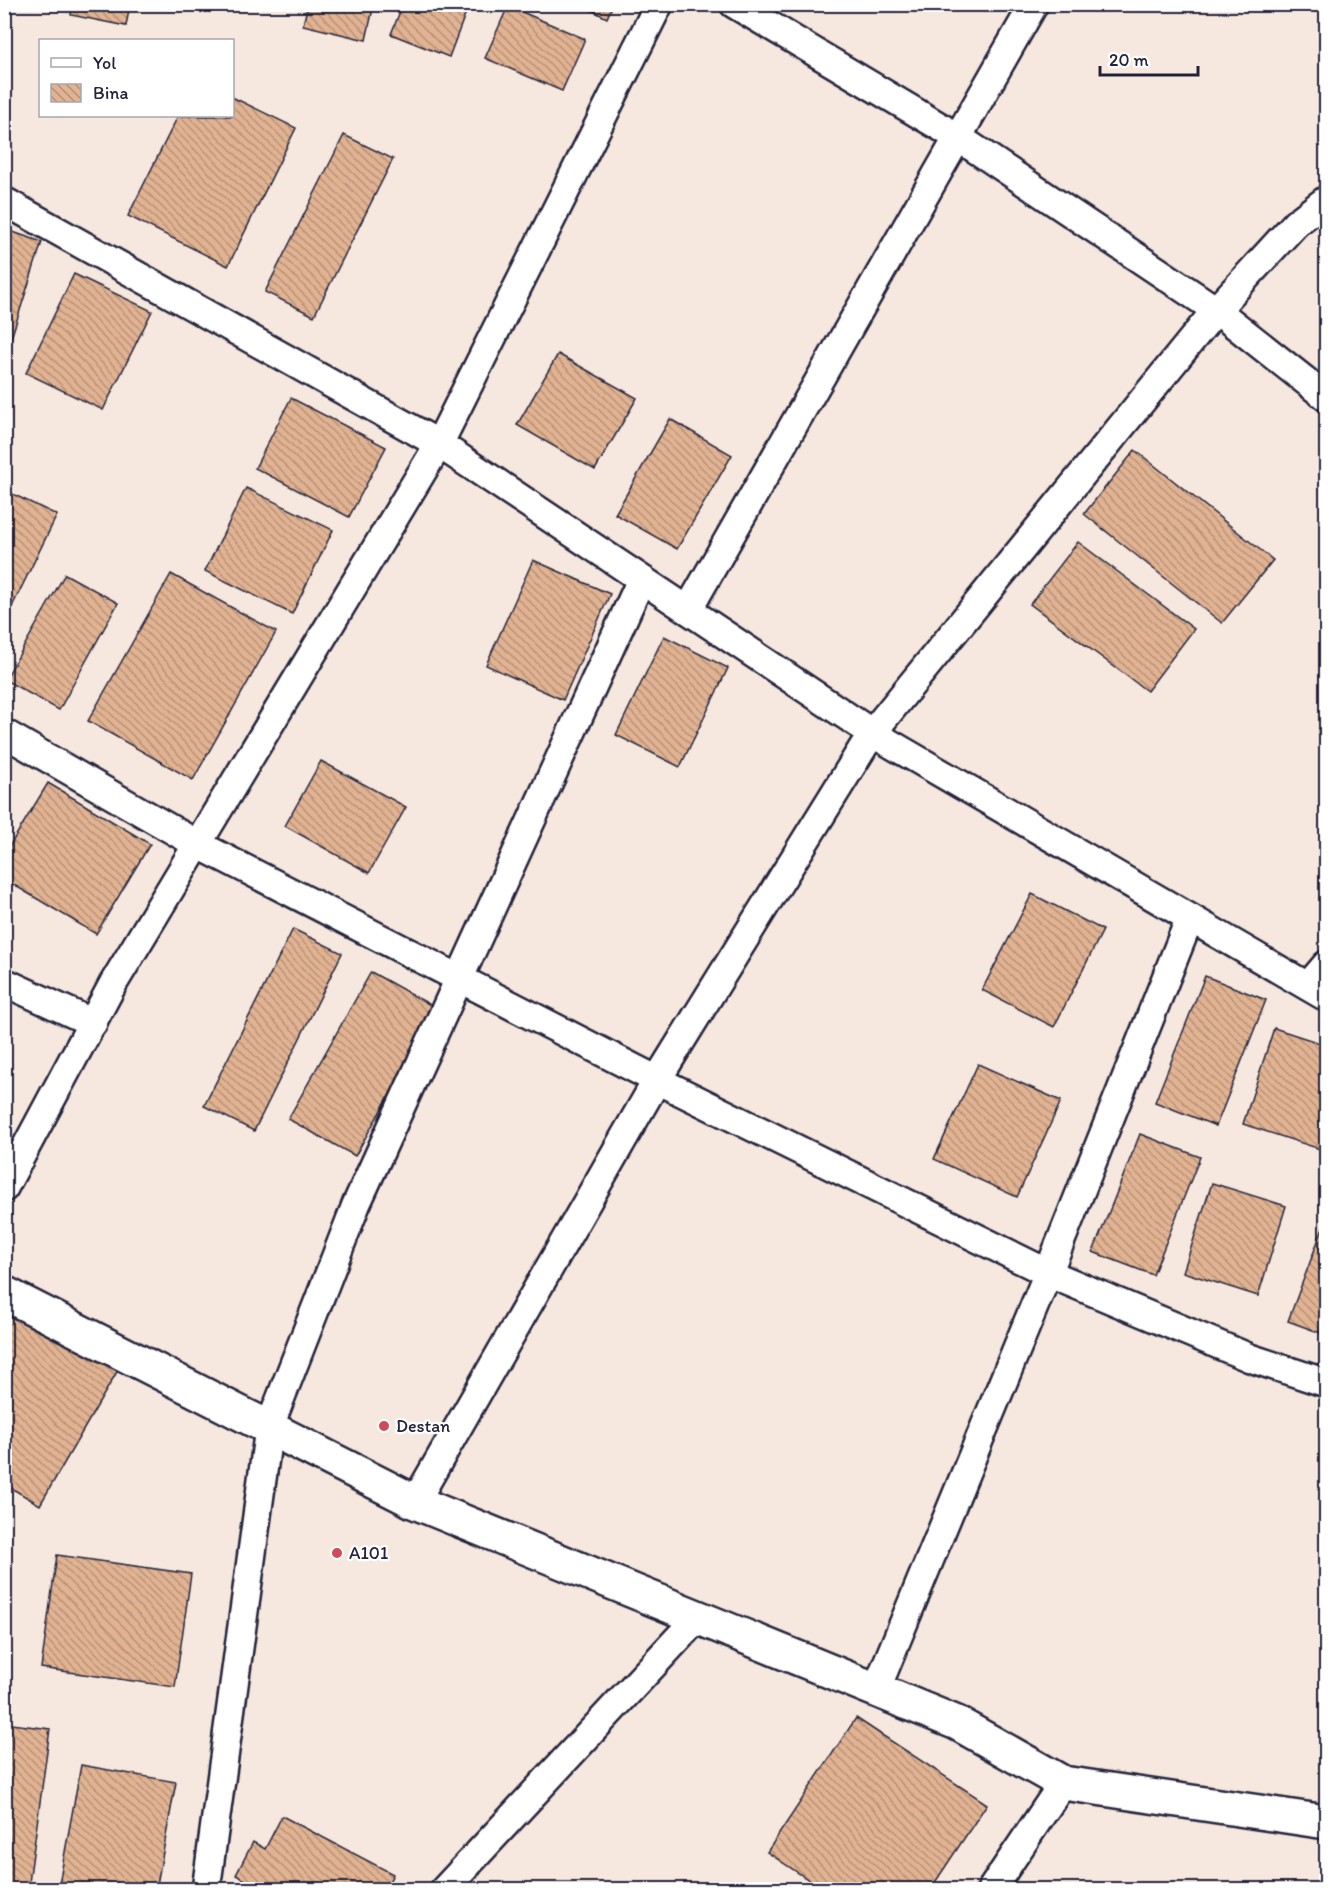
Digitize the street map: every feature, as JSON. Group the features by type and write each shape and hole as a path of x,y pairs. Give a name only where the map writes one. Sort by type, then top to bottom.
{"main road":[{"path":"4,1293 415,1502 957,1723 1063,1783 1326,1822"}],"street":[{"path":"4,1188 113,984 439,444 659,4"},
{"path":"734,4 959,138 1216,310 1326,397"},
{"path":"688,610 1034,4"},
{"path":"415,1502 657,1080 872,733 1216,310 1296,223 1326,200"},
{"path":"4,201 439,444 872,733 1317,991 1326,965"},
{"path":"206,1890 269,1428 356,1205 461,980 641,580"},
{"path":"4,733 197,844 657,1080 1048,1274 1250,1358 1326,1383"},
{"path":"876,1690 1048,1274 1190,918"},
{"path":"4,982 93,1023"},
{"path":"456,1886 698,1617"},
{"path":"991,1890 1063,1783"}],"building":[{"path":"73,4 130,4 126,26 71,15"},
{"path":"178,4 205,4 205,8"},
{"path":"308,4 374,4 366,40 303,25"},
{"path":"403,4 469,4 449,57 391,34"},
{"path":"579,4 613,4 607,18"},
{"path":"508,6 585,39 562,91 485,58"},
{"path":"234,98 296,128 228,266 128,216 178,117 234,117"},
{"path":"344,135 393,159 314,316 265,292"},
{"path":"4,229 42,242 4,360"},
{"path":"74,274 152,311 103,410 26,373"},
{"path":"558,354 637,398 595,470 517,425"},
{"path":"291,398 386,447 349,517 255,468"},
{"path":"670,419 732,455 677,549 615,514"},
{"path":"1135,450 1273,560 1222,623 1084,514"},
{"path":"246,488 333,530 292,614 205,571"},
{"path":"4,490 57,515 4,623"},
{"path":"1078,542 1194,629 1147,691 1030,604"},
{"path":"533,560 610,594 563,700 486,665"},
{"path":"65,574 118,603 59,710 5,680"},
{"path":"171,574 276,632 193,780 88,721"},
{"path":"664,636 728,668 680,767 616,735"},
{"path":"321,761 406,807 369,873 285,826"},
{"path":"4,775 11,778 4,792"},
{"path":"48,783 150,844 96,934 4,879 4,855"},
{"path":"1032,894 1103,930 1054,1027 982,990"},
{"path":"293,929 342,953 254,1131 204,1106"},
{"path":"371,972 438,1009 355,1156 288,1119"},
{"path":"1205,976 1266,1000 1216,1126 1155,1102"},
{"path":"1274,1028 1326,1045 1326,1151 1243,1124"},
{"path":"978,1064 1061,1101 1017,1197 934,1159"},
{"path":"1140,1134 1200,1157 1153,1275 1093,1252"},
{"path":"1212,1183 1286,1206 1258,1296 1183,1272"},
{"path":"1326,1222 1326,1335 1288,1321"},
{"path":"4,1305 118,1370 40,1505 4,1484"},
{"path":"57,1555 191,1574 175,1687 41,1668"},
{"path":"856,1718 987,1804 930,1890 824,1890 767,1852"},
{"path":"4,1723 50,1729 28,1890 4,1887"},
{"path":"81,1765 176,1782 156,1890 58,1890"},
{"path":"282,1816 393,1874 385,1890 264,1890 236,1875 253,1842 265,1849"}],"place":[{"name":"Destan","path":"384,1426"},
{"name":"A101","path":"337,1553"}]}
